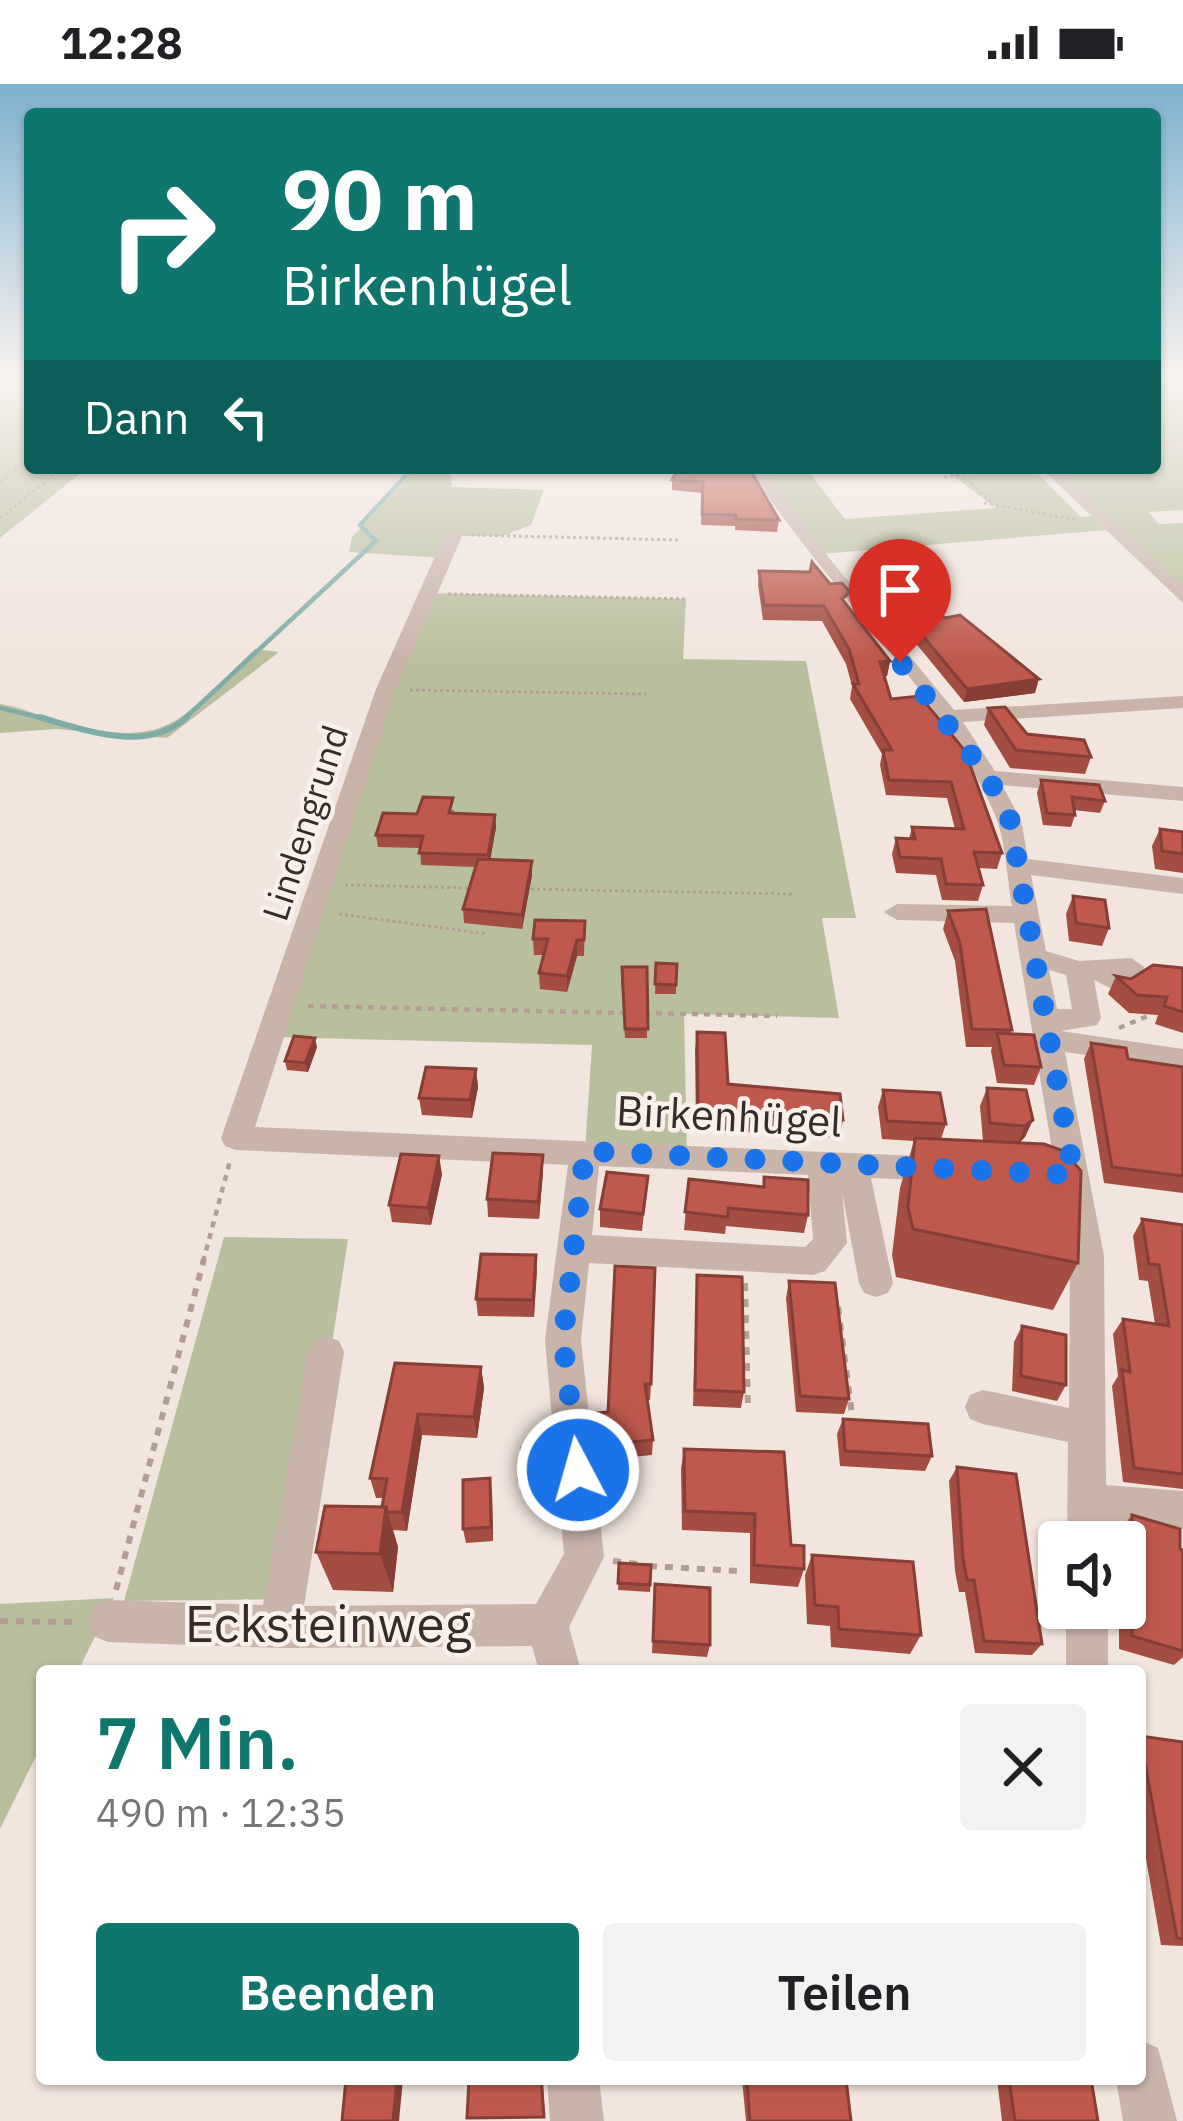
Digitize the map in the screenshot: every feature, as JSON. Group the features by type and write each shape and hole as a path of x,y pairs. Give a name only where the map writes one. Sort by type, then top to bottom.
{"street":[{"path":"761,474 831,577 945,717 988,777 1010,820 1022,866 1087,1256 1087,1521"},
{"path":"1055,474 1183,597"},
{"name":"Lindengrund","path":"236,1138 315,914 386,689 453,536"},
{"path":"945,717 1183,702"},
{"path":"988,777 1183,794"},
{"path":"1022,866 1183,886"},
{"path":"897,912 1029,915"},
{"path":"1036,957 1085,968 1120,984 1131,975 1131,967 1166,972"},
{"path":"1049,1030 1087,1018 1085,968"},
{"path":"1049,1030 1183,1059"},
{"name":"Birkenhügel","path":"236,1138 985,1171"},
{"path":"558,1665 548,1624 584,1557 563,1340 585,1151"},
{"path":"573,1247 813,1261 830,1243 838,1163"},
{"path":"838,1163 876,1282"},
{"path":"1030,1173 1074,1175"},
{"path":"280,1627 326,1352"},
{"path":"983,1407 1088,1429"},
{"path":"1087,1502 1183,1510"},
{"name":"Ecksteinweg","path":"108,1621 280,1627 548,1624"},
{"path":"1087,1629 1087,1665"},
{"path":"574,2085 578,2121"},
{"path":"1143,2085 1150,2121"}],"path":[{"path":"0,518 55,474"},
{"path":"944,477 963,475 991,502"},
{"path":"965,490 979,489"},
{"path":"984,503 1039,517 1103,520"},
{"path":"453,536 680,540"},
{"path":"425,593 686,599"},
{"path":"386,689 646,694"},
{"path":"324,885 489,888"},
{"path":"512,889 795,894"},
{"path":"315,914 487,934"},
{"path":"284,1006 777,1016"},
{"path":"0,1622 108,1621 236,1138"},
{"path":"745,1259 748,1410"},
{"path":"813,1261 830,1278 837,1299 852,1415"},
{"path":"584,1557 738,1571"}],"green space":[{"path":"0,470 80,474 0,538"},
{"path":"1183,470 1183,510 1148,512 1159,524 1183,523 1183,597 1055,474"},
{"path":"411,474 450,474 452,487 544,490 531,525 502,536 453,536 445,558 349,552 352,537"},
{"path":"767,474 811,474 845,519 996,508 951,474 1038,474 1081,517 1092,516 1106,530 820,554"},
{"path":"425,593 686,599 683,659 806,661 856,918 822,918 839,1018 684,1014 687,1156 585,1151 592,1045 273,1037"},
{"path":"255,649 279,652 167,738 56,729 0,733 0,704 100,731 152,730 190,710"},
{"path":"224,1237 348,1239 293,1599 124,1601"},
{"path":"114,1598 81,1665 36,1665 36,1756 0,1829 0,1604"}],"building":[{"path":"675,474 752,474 779,520 702,514 703,482 672,480"},
{"path":"902,557 928,578 896,583 945,618 960,615 1039,679 967,689 912,623 905,626 867,582 883,581 868,560"},
{"path":"812,562 830,584 842,583 850,592 842,599 890,661 880,662 891,699 920,696 965,751 1002,853 974,852 983,885 946,884 941,859 900,857 896,838 915,839 912,827 964,829 951,782 889,780 883,750 892,750 853,684 859,684 849,649 824,606 764,605 759,571 810,572"},
{"path":"1005,707 1027,734 1084,740 1091,757 1016,750 988,708"},
{"path":"1041,780 1099,785 1105,801 1072,797 1075,815 1047,813"},
{"path":"423,797 453,798 449,813 495,815 488,855 419,853 423,836 376,835 383,813 417,814"},
{"path":"1160,829 1183,832 1183,854 1162,851"},
{"path":"478,859 532,861 522,915 463,909"},
{"path":"1073,896 1105,900 1109,928 1076,923"},
{"path":"986,909 1012,1030 972,1029 960,943 948,911"},
{"path":"535,920 585,921 584,940 577,940 567,976 539,973 548,939 533,939"},
{"path":"656,963 677,964 676,985 655,984"},
{"path":"1153,965 1183,968 1183,1012 1164,1006 1167,997 1137,995 1116,976 1131,979"},
{"path":"622,967 647,967 648,1029 625,1029"},
{"path":"697,1032 725,1033 728,1084 840,1094 843,1120 698,1111"},
{"path":"997,1033 1034,1035 1041,1067 1004,1065"},
{"path":"294,1036 315,1038 305,1063 285,1061"},
{"path":"1091,1043 1126,1048 1128,1059 1183,1067 1183,1176 1112,1167"},
{"path":"426,1067 476,1069 470,1100 419,1098"},
{"path":"987,1088 1026,1090 1033,1120 1025,1126 990,1123"},
{"path":"883,1090 940,1093 946,1124 887,1121"},
{"path":"915,1138 1044,1144 1064,1151 1081,1171 1078,1263 913,1229 908,1207"},
{"path":"493,1153 543,1155 538,1202 487,1199"},
{"path":"401,1154 439,1156 428,1208 389,1205"},
{"path":"607,1172 648,1176 643,1214 600,1209"},
{"path":"764,1177 808,1180 808,1215 728,1208 728,1217 685,1212 689,1179 764,1187"},
{"path":"1142,1219 1183,1225 1183,1474 1134,1468 1122,1370 1130,1372 1123,1319 1169,1326 1159,1265 1149,1264"},
{"path":"481,1254 536,1255 533,1300 476,1299"},
{"path":"615,1266 655,1268 651,1384 645,1384 653,1440 599,1445 596,1413 608,1412"},
{"path":"697,1275 742,1277 744,1392 695,1390"},
{"path":"789,1281 835,1283 849,1399 800,1396"},
{"path":"1022,1326 1066,1335 1066,1385 1021,1376"},
{"path":"395,1363 481,1367 474,1417 418,1414 402,1512 387,1512 382,1507 387,1479 370,1478"},
{"path":"843,1419 928,1424 932,1456 845,1451"},
{"path":"522,1448 551,1449 553,1480 519,1479"},
{"path":"684,1449 784,1452 791,1545 804,1546 804,1569 754,1565 755,1514 685,1511"},
{"path":"957,1467 1016,1474 1042,1644 984,1641 974,1580 967,1580"},
{"path":"490,1478 491,1527 463,1529 463,1480"},
{"path":"325,1506 386,1507 380,1554 316,1552"},
{"path":"1132,1515 1180,1529 1183,1651 1132,1636 1132,1629 1146,1629 1146,1521 1132,1521"},
{"path":"812,1555 913,1562 921,1635 839,1629 838,1607 815,1605"},
{"path":"619,1563 651,1565 650,1585 618,1583"},
{"path":"655,1584 710,1588 710,1645 653,1641"},
{"path":"1146,1737 1183,1742 1183,1939 1177,1938 1146,1769"},
{"path":"345,2085 396,2085 393,2121 342,2121"},
{"path":"469,2085 541,2085 544,2117 467,2118"},
{"path":"747,2085 847,2085 851,2121 750,2121"},
{"path":"1010,2085 1092,2085 1098,2121 1015,2121"}],"waterway":[{"path":"184,719 376,541 360,525 407,474"},
{"path":"0,708 50,720"},
{"path":"39,717 135,737 171,728 184,719"}],"route":[{"path":"578,1470 563,1340 585,1151 1074,1175 1010,820 988,777 900,662"}]}
